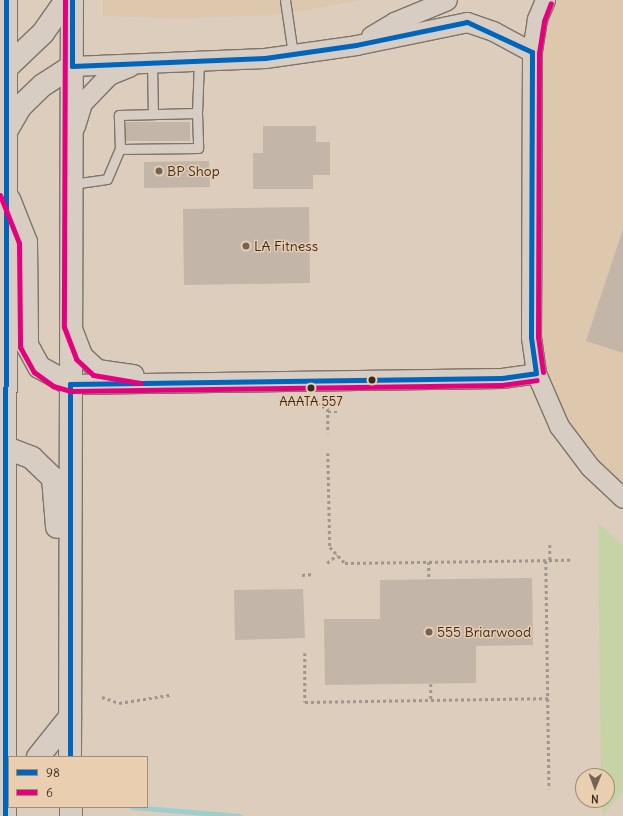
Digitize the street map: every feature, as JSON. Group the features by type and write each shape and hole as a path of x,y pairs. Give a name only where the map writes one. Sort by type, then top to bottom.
{"main road":[{"path":"5,816 5,775 1,713 2,189 4,135 2,73 6,0"},
{"path":"2,73 43,33 66,0"},
{"path":"70,756 72,0"},
{"path":"4,135 21,106 43,85 72,66"},
{"path":"2,189 26,242 27,345 39,367 70,384"},
{"path":"2,446 32,458 53,478 59,574 70,637"},
{"path":"39,756 70,717"}],"street":[{"path":"356,45 394,22 447,0"},
{"path":"545,0 532,52 531,337 536,373 560,426 590,467 623,498"},
{"path":"72,66 199,61 293,54 356,45 467,22 493,31 532,52"},
{"path":"72,138 82,103 109,75 146,63"},
{"path":"71,326 82,355 97,369 181,382"},
{"path":"70,384 502,378 536,373"}],"lane":[{"path":"285,0 293,54"},
{"path":"120,149 143,145 173,145 198,148 197,113 199,61"},
{"path":"146,63 153,114"},
{"path":"72,184 107,180 120,149 119,115 142,118 153,114 173,118 197,113"}],"path":[{"path":"317,403 326,406 328,412 328,433"},
{"path":"328,412 338,412"},
{"path":"328,453 330,547 345,563 572,560"},
{"path":"549,789 548,561 550,544"},
{"path":"327,563 337,555"},
{"path":"429,562 429,580"},
{"path":"302,575 313,574"},
{"path":"305,653 306,702 548,698"},
{"path":"431,684 431,700"},
{"path":"102,697 119,703 169,695"}],"shaded area":[{"path":"103,0 363,0 278,15 181,18 103,16"},
{"path":"545,0 623,0 623,498 559,426 531,337 532,52"}],"green space":[{"path":"598,523 623,545 623,792 615,802 615,768 601,768"},
{"path":"602,808 610,808 603,816"}],"building":[{"path":"124,122 190,122 190,141 124,141"},
{"path":"263,126 316,126 316,142 330,142 330,175 313,175 313,189 253,189 253,153 263,153"},
{"path":"209,161 210,187 144,188 144,162"},
{"name":"LA Fitness","path":"309,207 310,283 184,285 183,209"},
{"path":"623,229 623,353 586,341"},
{"name":"555 Briarwood","path":"532,578 533,645 476,646 476,683 325,685 324,619 380,619 380,580"},
{"path":"303,589 305,638 235,640 234,590"}],"waterway":[{"path":"144,808 240,816"}],"transit line":[{"name":"98","path":"5,816 6,0"},
{"name":"6","path":"65,0 64,327 76,359 93,375 140,383"},
{"name":"98","path":"72,0 72,66"},
{"name":"6","path":"543,372 538,337 539,53 544,21 551,3"},
{"name":"98","path":"70,756 70,384 502,378 536,373 531,337 532,52 467,22 356,45 265,58 72,66"},
{"name":"6","path":"0,195 19,243 20,347 34,372 53,386 70,391 502,385 537,380"}],"place":[{"name":"BP Shop","path":"159,171"},
{"name":"LA Fitness","path":"246,246"},
{"name":"AAATA 557","path":"311,388"},
{"name":"555 Briarwood","path":"429,632"}]}
